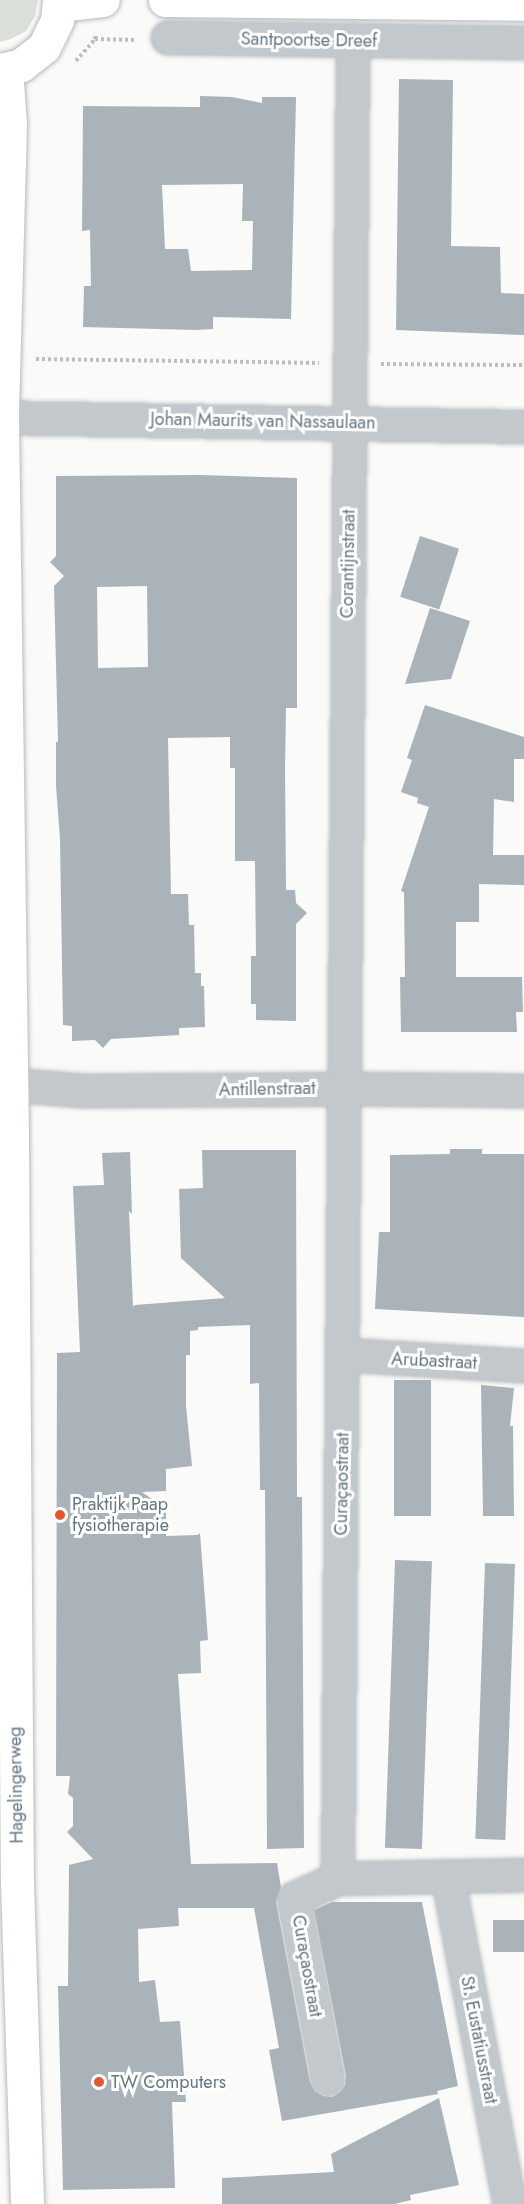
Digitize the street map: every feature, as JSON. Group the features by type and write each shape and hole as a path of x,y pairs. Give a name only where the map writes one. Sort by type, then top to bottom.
{"main road":[{"path":"3,70 21,65 44,47 57,20 59,3 102,0"},
{"path":"165,0 524,4"},
{"name":"Hagelingerweg","path":"3,70 10,125 1,418 9,1882 27,2204"}],"street":[{"name":"Santpoortse Dreef","path":"168,38 524,43"},
{"name":"Corantijnstraat","path":"344,1089 353,40"},
{"name":"Johan Maurits van Nassaulaan","path":"1,418 524,427"},
{"name":"Antillenstraat","path":"6,1085 83,1091 344,1089 524,1091"},
{"name":"Curaçaostraat","path":"338,1879 344,1356 344,1089"},
{"name":"Arubastraat","path":"344,1356 524,1366"},
{"name":"Curaçaostraat","path":"328,2079 294,1899 338,1879 524,1875"},
{"name":"St. Eustatiusstraat","path":"448,1877 510,2204"}],"path":[{"path":"95,39 124,41 168,38"},
{"path":"33,358 524,366"}],"shaded area":[{"path":"0,0 38,0 35,16 26,31 0,42"}],"building":[{"path":"399,79 453,80 451,246 500,247 501,293 524,294 524,335 396,330"},
{"path":"200,96 232,97 262,103 262,97 296,97 291,319 213,317 213,329 196,330 83,327 84,286 91,286 90,230 82,231 83,106 200,107","holes":["243,184 242,221 253,221 252,270 191,271 188,249 165,249 162,185"]},
{"path":"200,475 297,478 297,708 286,708 285,768 286,890 295,890 296,903 307,913 296,924 296,1021 256,1020 256,1004 251,1004 251,956 256,956 255,861 235,861 235,768 230,768 230,737 168,738 171,894 188,894 189,925 194,925 195,973 201,973 201,986 204,986 205,1027 179,1028 179,1035 111,1039 103,1048 95,1040 72,1041 72,1026 63,1025 60,839 56,786 56,742 58,742 54,586 64,576 50,562 56,556 56,476","holes":["147,586 148,667 98,668 97,587"]},
{"path":"420,536 459,549 439,610 400,597"},
{"path":"430,608 470,621 451,679 405,684"},
{"path":"425,705 524,737 524,759 514,759 514,802 494,799 493,855 524,855 524,885 479,884 479,922 456,922 456,977 522,977 523,1012 516,1012 517,1032 401,1032 400,977 405,977 404,892 401,891 429,807 417,803 418,798 401,792 412,760 407,758"},
{"path":"450,1149 482,1149 482,1154 524,1154 524,1317 375,1309 379,1232 390,1232 390,1155 450,1154"},
{"path":"202,1150 296,1150 297,1497 302,1497 304,1848 267,1849 265,1490 260,1490 259,1383 250,1384 250,1325 198,1327 198,1330 190,1331 190,1355 186,1355 186,1406 192,1466 166,1469 166,1491 142,1492 166,1509 166,1536 198,1535 200,1533 208,1640 200,1641 201,1673 178,1674 191,1864 277,1863 281,1887 276,1902 310,2082 315,2091 323,2096 332,2097 340,2092 345,2085 346,2076 314,1910 332,1902 422,1902 458,2086 437,2091 438,2094 282,2121 269,2050 279,2048 254,1908 178,1908 179,1926 138,1929 139,1982 155,1980 160,2022 180,2021 186,2102 172,2102 175,2188 63,2190 58,1986 68,1986 69,1865 93,1859 67,1832 73,1826 73,1798 68,1794 70,1776 56,1776 57,1353 80,1352 73,1186 104,1185 102,1153 130,1152 132,1214 129,1211 133,1307 225,1298 181,1258 179,1189 203,1188"},
{"path":"394,1380 431,1380 431,1516 394,1516"},
{"path":"481,1385 514,1388 510,1426 513,1426 514,1516 483,1516"},
{"path":"395,1560 432,1561 422,1849 385,1848"},
{"path":"485,1563 515,1564 505,1840 475,1839"},
{"path":"493,1920 524,1920 524,1952 493,1952"},
{"path":"439,2098 459,2185 410,2195 411,2200 395,2204 222,2204 222,2178 334,2172 331,2154"}],"place":[{"name":"Praktijk Paap fysiotherapie","path":"60,1515"},
{"name":"TW Computers","path":"99,2082"}]}
